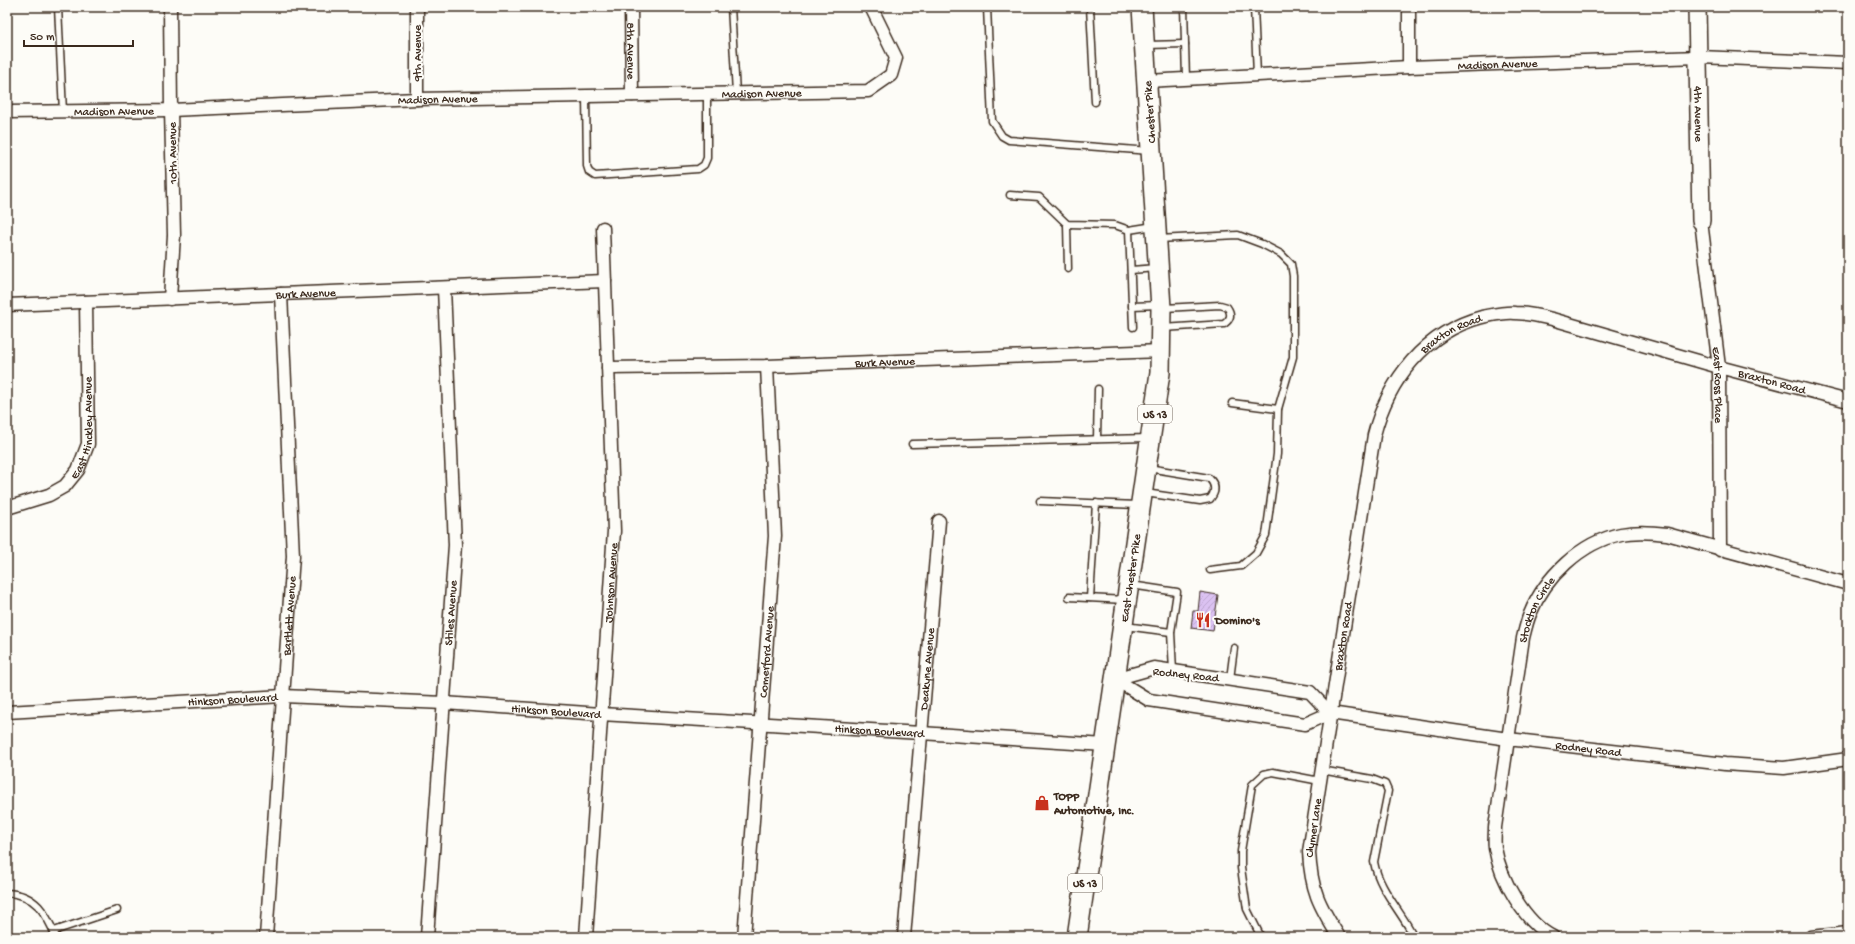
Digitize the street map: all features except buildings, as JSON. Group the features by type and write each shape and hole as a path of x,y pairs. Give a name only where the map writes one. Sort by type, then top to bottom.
{"main road":[{"name":"Chester Pike","path":"1142,7 1156,227"},
{"name":"East Chester Pike","path":"1076,937 1158,394 1162,352 1162,328 1156,227"}],"street":[{"name":"10th Avenue","path":"170,7 174,235 170,299"},
{"name":"9th Avenue","path":"417,7 417,99"},
{"name":"8th Avenue","path":"631,7 632,95"},
{"name":"Madison Avenue","path":"7,112 171,110 417,99 868,91 891,75 896,58 871,7"},
{"path":"1409,7 1409,67"},
{"name":"4th Avenue","path":"1697,7 1701,221"},
{"name":"Madison Avenue","path":"1147,81 1409,67 1699,57 1848,63"},
{"name":"East Ross Place","path":"1701,221 1719,367 1720,550"},
{"name":"Johnson Avenue","path":"586,937 614,531 603,228"},
{"name":"Burk Avenue","path":"7,305 605,281"},
{"name":"Stiles Avenue","path":"427,937 455,545 444,288"},
{"name":"Bartlett Avenue","path":"266,937 293,556 281,294"},
{"name":"East Hinckley Avenue","path":"7,508 49,495 65,486 78,470 88,444 86,302"},
{"name":"Braxton Road","path":"1330,713 1374,435 1379,415 1387,397 1401,374 1422,350 1453,328 1471,320 1493,314 1514,312 1533,314 1719,367 1848,401"},
{"name":"Burk Avenue","path":"608,368 766,366 1162,352"},
{"name":"Comerford Avenue","path":"744,937 775,536 766,366"},
{"name":"Deakyne Avenue","path":"904,937 939,521"},
{"name":"Stockton Circle","path":"1554,937 1533,920 1518,903 1508,887 1500,869 1495,847 1495,827 1523,638 1529,615 1543,590 1574,556 1605,539 1621,534 1637,533 1667,534 1720,550 1848,584"},
{"name":"Rodney Road","path":"1115,679 1154,668 1310,692 1330,713 1508,739 1725,764 1777,768 1848,759"},
{"path":"1115,679 1149,700 1305,724 1330,713"},
{"name":"Hinkson Boulevard","path":"7,712 283,696 444,703 1105,746"},
{"name":"Clymer Lane","path":"1330,713 1309,852 1310,874 1315,893 1339,937"},
{"path":"1811,937 1848,933"}],"lane":[{"path":"58,7 62,112"},
{"path":"731,7 736,93"},
{"path":"987,7 992,121 1002,136 1008,140 1151,151"},
{"path":"1090,7 1095,102"},
{"path":"1184,7 1186,79"},
{"path":"1254,7 1257,75"},
{"path":"1145,46 1185,44"},
{"path":"586,96 587,166 589,172 595,176 698,169 704,165 707,158 707,94"},
{"path":"1010,195 1039,197 1067,224 1115,225 1128,230 1156,227 1238,236 1262,244 1281,254 1291,264 1293,276 1293,357 1278,408 1277,454 1266,534 1256,553 1241,566 1210,570"},
{"path":"1067,224 1068,269"},
{"path":"1128,230 1133,327"},
{"path":"1131,270 1158,268"},
{"path":"1132,306 1220,305 1227,307 1230,314 1228,322 1224,324 1162,328"},
{"path":"1097,439 1098,389"},
{"path":"1232,402 1278,408"},
{"path":"912,444 1151,438"},
{"path":"1040,501 1096,503 1142,499 1200,501 1210,499 1215,491 1212,482 1204,476 1147,468"},
{"path":"1090,598 1096,503"},
{"path":"1069,597 1090,598 1128,592 1177,592 1171,632 1173,671"},
{"path":"1123,626 1171,632"},
{"path":"1230,679 1234,648"},
{"path":"1261,937 1247,909 1240,851 1252,785 1264,774 1273,772 1372,779 1385,784 1388,791 1374,862 1376,874 1414,937"},
{"path":"7,893 18,894 38,904 48,917 55,934 117,910"}],"place":[{"name":"Domino's","path":"1203,620"},
{"name":"TOPP Automotive, Inc.","path":"1042,803"}]}
